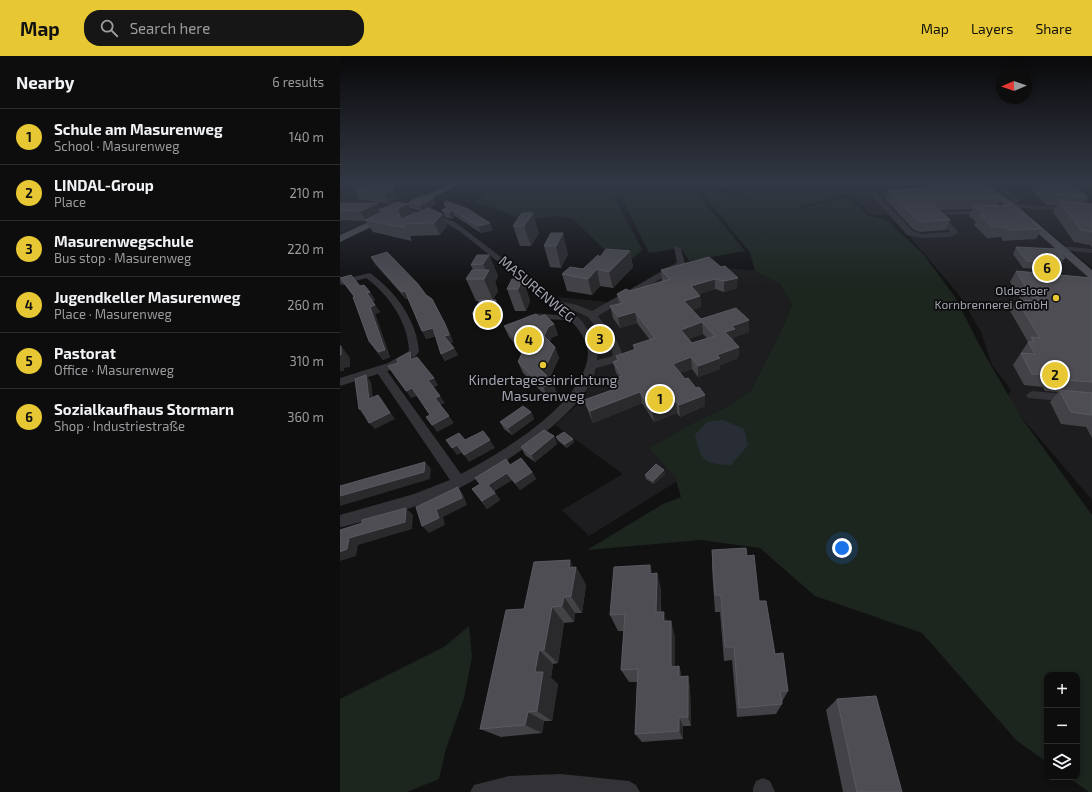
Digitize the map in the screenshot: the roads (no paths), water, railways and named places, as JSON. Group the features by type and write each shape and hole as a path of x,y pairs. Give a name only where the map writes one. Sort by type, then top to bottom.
{"main road":[{"path":"340,239 386,217"},
{"path":"1026,217 1063,248 1092,275"}],"street":[{"name":"MASURENWEG","path":"434,217 457,226 557,303 579,326"},
{"path":"896,217 910,233 922,236 949,235 954,232 940,217"},
{"path":"970,220 991,219"},
{"path":"607,334 680,264 677,248"},
{"path":"1063,248 1092,251"},
{"path":"340,382 380,370 412,355 414,352 414,344 400,307 384,287 367,275 342,282"},
{"path":"557,303 582,308 607,334 614,360 592,365"},
{"path":"524,327 527,320 533,317 544,316 563,319 579,326 607,334"},
{"path":"579,326 607,334"},
{"path":"579,326 607,334"},
{"path":"342,521 438,492 507,453 560,413 582,387 592,365 593,352 579,326"},
{"path":"380,370 458,481"},
{"path":"1032,395 1092,400"},
{"path":"481,792 509,786 561,784 629,792"}],"place":[{"name":"Sozialkaufhaus Stormarn","path":"1047,268"},
{"name":"Oldesloer Kornbrennerei GmbH","path":"1056,298"},
{"name":"Pastorat","path":"488,315"},
{"name":"Masurenwegschule","path":"600,339"},
{"name":"Jugendkeller Masurenweg","path":"529,340"},
{"name":"Kindertageseinrichtung Masurenweg","path":"543,365"},
{"name":"LINDAL-Group","path":"1055,375"},
{"name":"Schule am Masurenweg","path":"660,399"}]}
